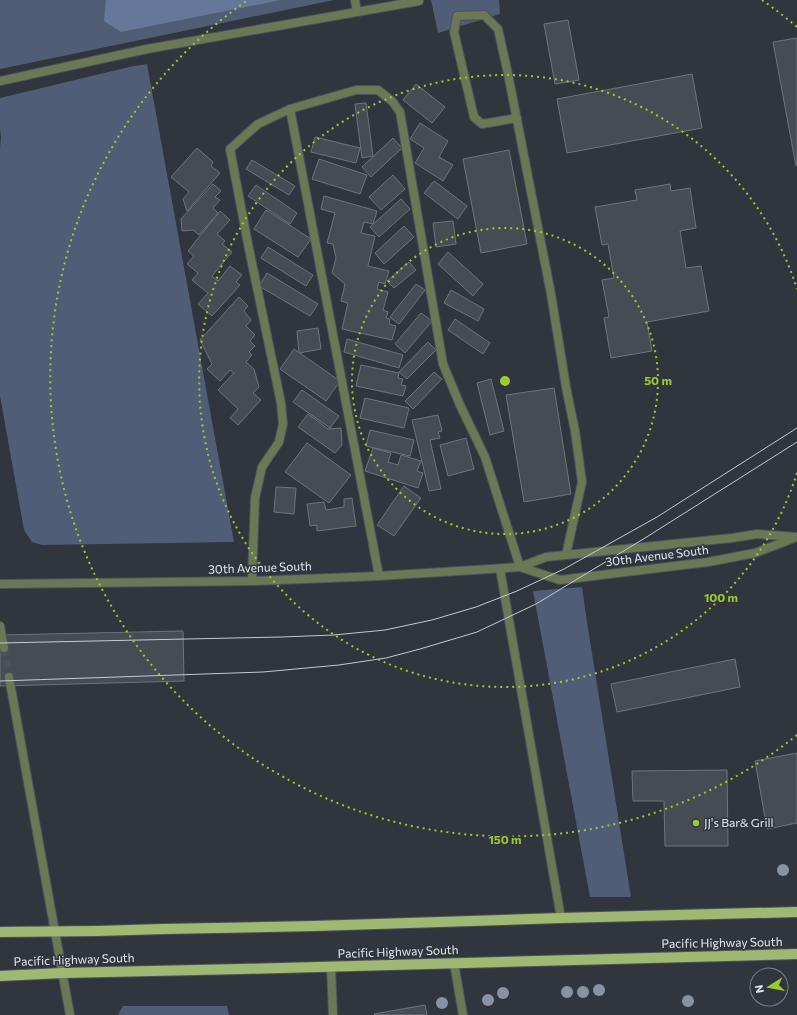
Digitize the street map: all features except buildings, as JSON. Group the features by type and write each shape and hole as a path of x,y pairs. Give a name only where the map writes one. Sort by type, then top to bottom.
{"main road":[{"path":"0,932 314,926 797,912"},
{"name":"Pacific Highway South","path":"0,976 62,973 797,954"}],"street":[{"path":"354,0 357,12"},
{"path":"0,81 147,50 419,1"},
{"path":"517,118 482,124 474,117 454,32 457,16 484,15 498,29 517,118 551,294 566,387 575,431 582,482 566,555"},
{"path":"252,581 255,498 262,467 279,442 283,424 281,403 230,149 258,124 290,109 356,90 378,90 392,101 400,112 442,364 485,457 520,568"},
{"path":"290,109 379,576"},
{"name":"30th Avenue South","path":"520,568 546,557 732,538 757,534 797,537"},
{"name":"30th Avenue South","path":"0,584 252,581 520,568 560,580 708,562 755,553 797,537"},
{"path":"500,569 561,918"},
{"path":"0,626 4,648"},
{"path":"9,677 70,1015"},
{"path":"454,964 463,1015"},
{"path":"331,967 333,1015"}],"shaded area":[{"path":"0,0 334,0 0,69"},
{"path":"106,0 281,0 121,32 104,21"},
{"path":"431,0 499,0 500,14 438,33"},
{"path":"147,64 234,542 42,545 32,542 24,530 0,396 0,98"},
{"path":"582,587 631,897 590,897 533,591"},
{"path":"123,1006 227,1006 229,1015 118,1015"}],"tunnel":[{"path":"4,648 9,677"}],"tram line":[{"path":"0,643 334,635 385,630 432,620 476,607 517,591 564,569 657,517 797,428"},
{"path":"0,681 263,672 339,665 386,658 477,632 536,604 645,538 797,442"}],"place":[{"name":"JJ's Bar& Grill","path":"696,823"}]}
